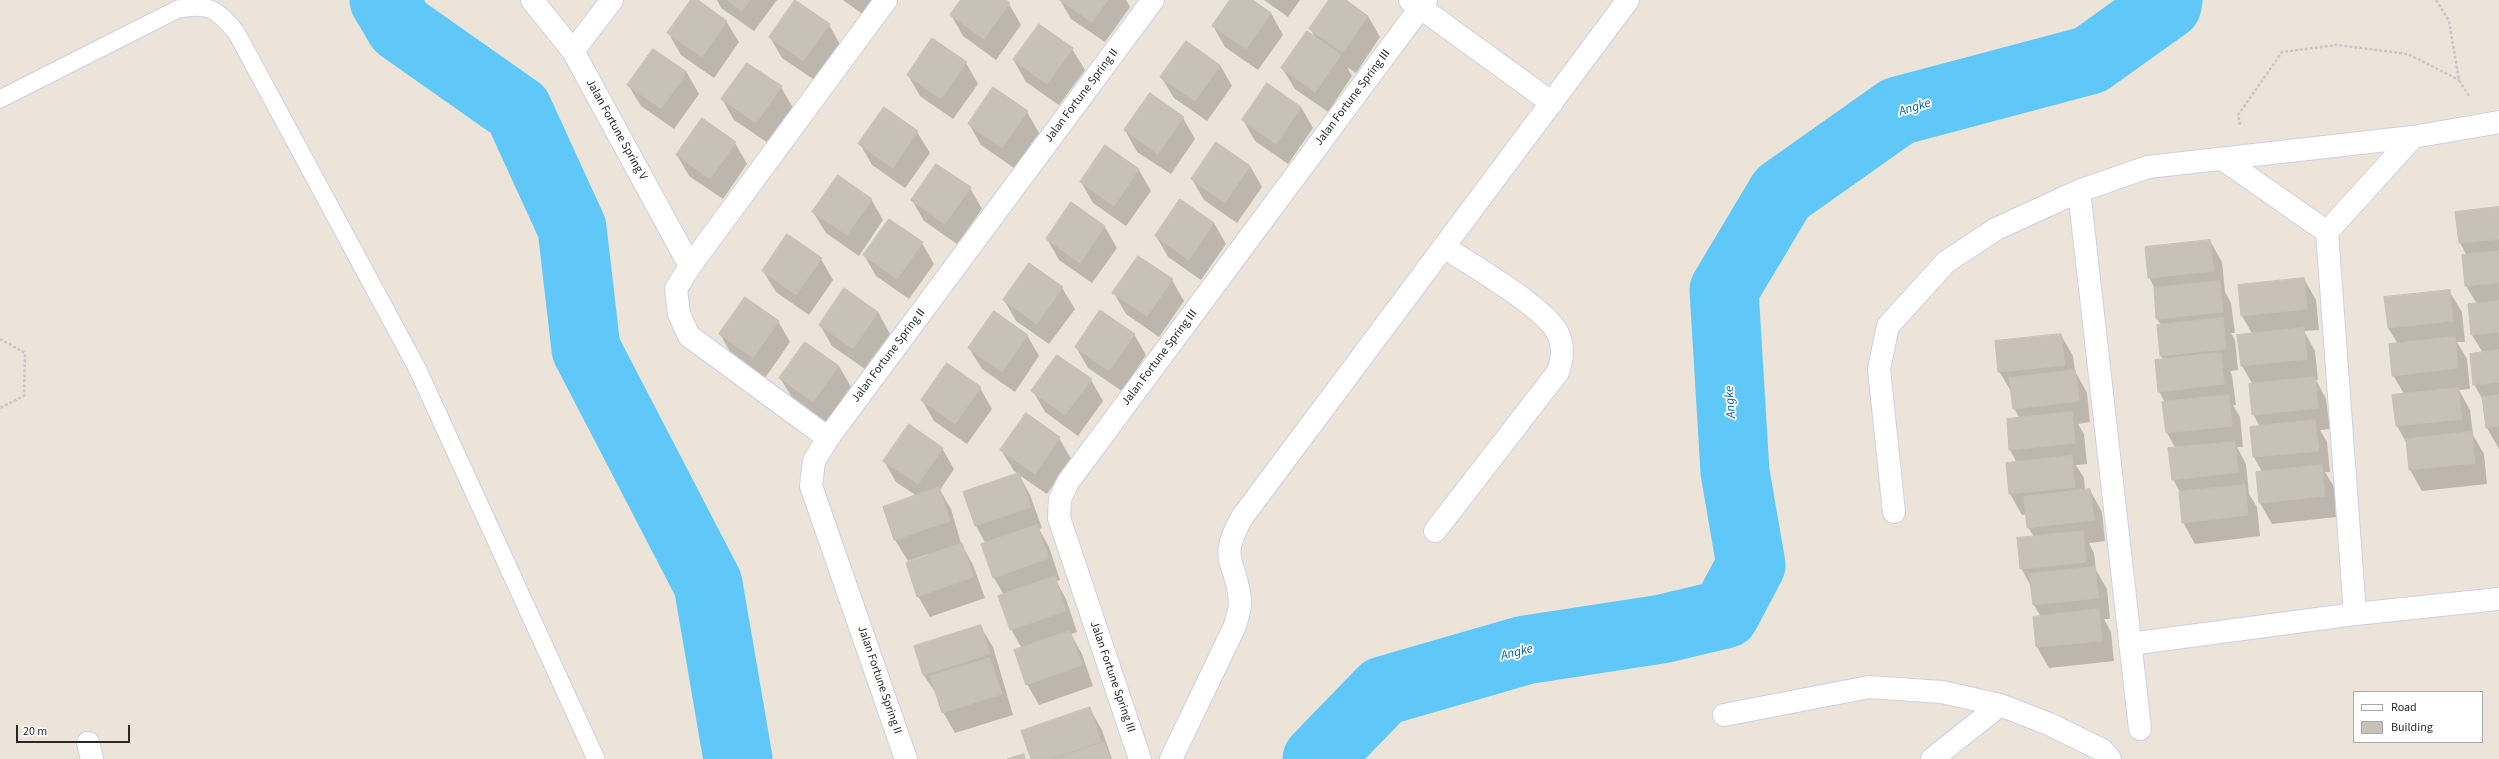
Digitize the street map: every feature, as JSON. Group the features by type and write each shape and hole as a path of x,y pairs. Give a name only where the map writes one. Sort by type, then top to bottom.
{"street":[{"name":"Jalan Fortune Spring V","path":"532,0 573,51 690,266"},
{"path":"573,51 612,0"},
{"path":"828,438 689,336 679,314 676,289 690,266 886,0"},
{"name":"Jalan Fortune Spring II","path":"906,759 811,486 814,461 828,438 1153,0"},
{"path":"1171,759 1234,628 1240,605 1228,557 1232,534 1243,516 1628,0"},
{"path":"1419,3 1552,103"},
{"name":"Jalan Fortune Spring III","path":"1140,759 1059,518 1060,499 1068,482 1419,3"},
{"path":"1894,512 1879,369 1888,326 1946,262 1996,229 2079,192 2148,167 2224,160 2413,137 2493,123"},
{"path":"2355,614 2327,232 2413,137"},
{"path":"2224,160 2327,232"},
{"path":"2079,192 2140,729"},
{"path":"1435,531 1558,372 1564,352 1559,335 1543,314 1444,247"},
{"path":"2130,644 2355,614 2499,599"},
{"path":"1724,715 1869,687 1942,692 2000,705 2049,724 2101,756"},
{"path":"1932,759 2000,705"}],"lane":[{"path":"0,100 178,9 200,5 220,14 236,32 418,368 596,759"}],"path":[{"path":"2436,0 2449,21 2459,80"},
{"path":"2247,156 2238,115 2282,52 2337,45 2408,54 2459,80 2493,123"},
{"path":"0,339 25,353 24,396 0,408"}],"building":[{"path":"691,0 698,0 727,21 702,57 667,33"},
{"path":"727,0 750,0 742,11"},
{"path":"795,0 830,24 803,61 769,37"},
{"path":"961,0 1006,0 1010,3 984,39 950,15"},
{"path":"1060,0 1108,0 1092,22"},
{"path":"1230,0 1253,0 1271,13 1246,49 1212,26"},
{"path":"1329,0 1346,0 1368,16 1343,52 1309,29"},
{"path":"1039,24 1073,48 1047,84 1013,60"},
{"path":"1307,31 1341,55 1315,92 1281,68"},
{"path":"932,38 967,62 941,99 907,75"},
{"path":"1186,41 1220,65 1195,101 1160,77"},
{"path":"653,49 687,72 661,109 627,85"},
{"path":"747,63 782,86 756,123 721,99"},
{"path":"1267,83 1301,107 1276,144 1242,120"},
{"path":"993,87 1028,111 1002,148 968,124"},
{"path":"1150,93 1184,117 1158,154 1124,130"},
{"path":"884,107 918,131 893,168 858,144"},
{"path":"702,118 736,142 710,179 676,155"},
{"path":"1216,142 1250,166 1225,203 1191,179"},
{"path":"1105,145 1139,169 1114,206 1080,182"},
{"path":"936,164 971,187 945,224 911,200"},
{"path":"838,175 872,199 847,235 812,212"},
{"path":"1180,199 1214,223 1189,260 1155,236"},
{"path":"1071,202 1105,226 1080,263 1046,239"},
{"path":"2499,207 2499,239 2459,243 2455,212"},
{"path":"889,219 923,242 897,279 863,255"},
{"path":"787,234 822,258 796,295 762,271"},
{"path":"2210,240 2214,271 2148,278 2145,247"},
{"path":"2499,251 2499,283 2465,286 2462,255"},
{"path":"1138,256 1173,279 1147,316 1112,293"},
{"path":"1029,263 1063,287 1037,324 1003,300"},
{"path":"2304,278 2307,309 2241,316 2238,285"},
{"path":"2220,281 2223,312 2156,319 2154,288"},
{"path":"844,288 878,312 853,349 819,325"},
{"path":"2450,290 2453,321 2388,328 2384,297"},
{"path":"745,297 779,321 753,358 719,334"},
{"path":"2499,301 2499,332 2471,335 2468,304"},
{"path":"1100,310 1135,334 1109,371 1075,347"},
{"path":"994,311 1028,335 1002,372 968,348"},
{"path":"2223,318 2226,349 2160,356 2157,325"},
{"path":"2304,328 2307,359 2241,366 2237,335"},
{"path":"2061,334 2065,365 1998,372 1995,341"},
{"path":"2455,337 2458,368 2392,376 2389,344"},
{"path":"805,342 839,366 813,402 779,378"},
{"path":"2499,350 2499,382 2473,385 2470,354"},
{"path":"2221,353 2224,384 2158,392 2155,360"},
{"path":"1057,355 1092,379 1065,415 1031,391"},
{"path":"947,363 981,387 955,424 921,400"},
{"path":"2075,370 2079,401 2013,409 2009,378"},
{"path":"2315,377 2318,408 2252,415 2249,384"},
{"path":"2458,388 2462,419 2396,426 2392,395"},
{"path":"2229,395 2232,426 2166,433 2162,402"},
{"path":"2499,395 2499,426 2486,428 2482,397"},
{"path":"2072,412 2075,443 2009,450 2007,419"},
{"path":"1026,413 1060,437 1035,474 1000,450"},
{"path":"2315,420 2319,451 2253,457 2250,427"},
{"path":"909,424 943,448 918,484 883,461"},
{"path":"2472,432 2475,463 2409,470 2406,439"},
{"path":"2235,442 2238,472 2172,480 2168,448"},
{"path":"2072,456 2075,487 2009,494 2006,463"},
{"path":"2322,465 2325,496 2259,503 2256,472"},
{"path":"1019,473 1031,507 975,526 963,492"},
{"path":"2245,485 2248,515 2182,523 2179,492"},
{"path":"939,487 950,521 894,540 883,507"},
{"path":"2090,489 2094,520 2027,528 2024,497"},
{"path":"1037,525 1049,558 993,578 981,544"},
{"path":"2083,531 2086,562 2020,569 2017,538"},
{"path":"962,543 973,577 917,597 906,563"},
{"path":"2095,567 2099,598 2033,605 2029,574"},
{"path":"1055,576 1066,611 1010,630 998,596"},
{"path":"2099,609 2102,641 2036,647 2033,617"},
{"path":"981,625 990,654 923,675 914,646"},
{"path":"1070,631 1082,665 1026,685 1014,650"},
{"path":"990,658 1002,694 942,713 930,676"},
{"path":"1090,707 1101,741 1050,759 1031,759 1021,731"},
{"path":"1104,742 1110,759 1056,759"},
{"path":"1024,754 1025,759 1007,759"}],"waterway":[{"path":"384,0 400,27 518,110 572,228 586,349 708,584 738,759"},
{"name":"Angke","path":"1317,759 1383,691 1525,650 1662,629 1725,614 1751,565 1735,472 1724,290 1782,193 1898,111 2090,60 2167,5 2168,0"}]}
